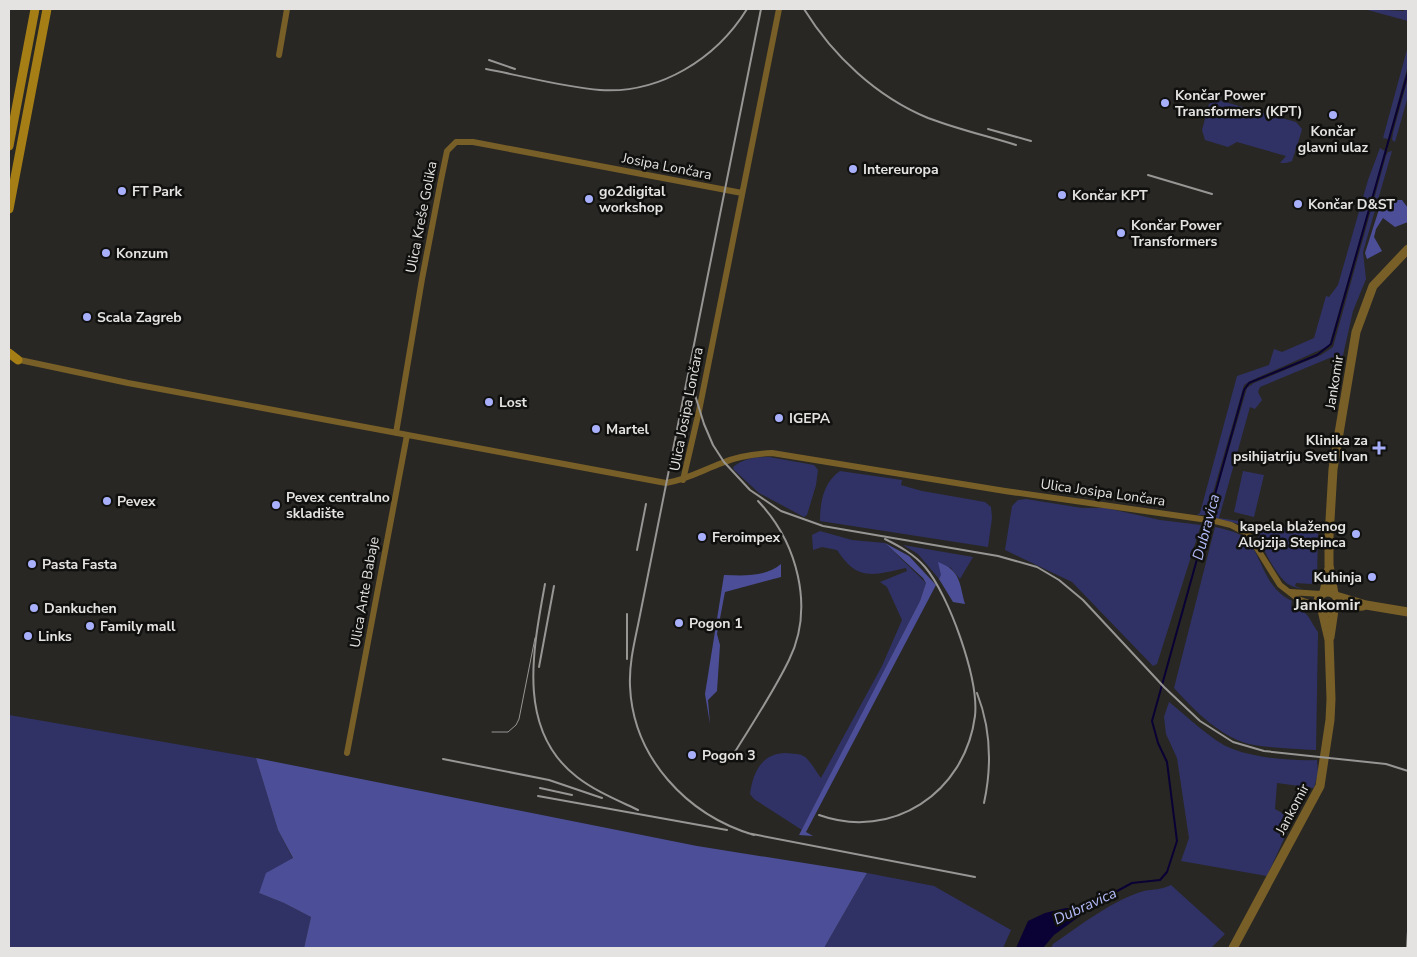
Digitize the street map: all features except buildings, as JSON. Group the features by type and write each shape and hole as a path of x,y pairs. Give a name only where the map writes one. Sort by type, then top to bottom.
{"main road":[{"path":"9,146 35,9"},
{"path":"9,209 47,9"},
{"path":"9,353 12,359"}],"street":[{"path":"279,55 287,9"},
{"name":"Ulica Josipa Lončara","path":"683,480 699,411 779,9"},
{"name":"Ulica Kreše Golika","path":"396,433 422,279 447,151 456,142 473,142 587,163"},
{"name":"Josipa Lončara","path":"587,163 742,192"},
{"name":"Jankomir","path":"1329,594 1333,469 1356,332 1374,286 1408,248"},
{"path":"12,359 639,480 666,483 683,480"},
{"name":"Ulica Ante Babaje","path":"347,753 406,435"},
{"name":"Ulica Josipa Lončara","path":"683,480 724,462 752,454 772,453 1005,491 1215,521 1231,525 1248,534 1274,576 1298,599 1320,608"},
{"path":"1290,592 1329,594 1366,605 1408,612"},
{"path":"1329,594 1317,600 1320,608 1327,612 1335,609 1366,605"},
{"path":"1329,594 1338,602 1335,609"},
{"name":"Jankomir","path":"1320,608 1329,640"},
{"name":"Jankomir","path":"1233,948 1320,786 1330,720 1329,640 1335,609"}],"shaded area":[{"path":"1364,9 1403,11 1408,9 1408,21"},
{"path":"1408,46 1408,65 1388,139 1383,138"},
{"path":"1408,78 1408,96 1395,142 1392,140 1393,133"},
{"path":"1218,100 1296,122 1302,129 1292,161 1280,163 1286,156 1237,142 1228,147 1205,140 1202,130 1209,104"},
{"path":"1380,148 1385,151 1329,346 1244,385 1208,510 1206,515 1197,515 1200,513 1237,376 1269,365 1274,349 1282,352 1314,338 1326,296 1329,297 1338,285 1368,180"},
{"path":"1392,151 1363,252 1366,279 1353,311 1339,373 1337,373 1339,363 1336,363 1334,367 1331,366 1335,362 1332,357 1260,387 1258,392 1262,400 1255,409 1250,407 1219,518 1313,532 1318,530 1317,580 1311,584 1296,583 1295,586 1303,589 1301,589 1288,584 1278,574 1264,549 1256,528 1214,518 1211,515 1211,510 1247,388 1254,383 1321,355 1333,347 1386,156 1388,152"},
{"path":"1382,200 1402,200 1408,208 1408,222 1395,227 1383,218 1376,229 1374,237 1382,251 1367,259 1365,253"},
{"path":"769,457 814,465 818,470 816,485 807,515 804,517 759,493 733,467 750,459"},
{"path":"840,471 902,480 901,485 922,491 985,502 991,507 992,518 988,547 820,521 824,493 830,481"},
{"path":"1243,471 1264,475 1254,517 1234,512"},
{"path":"1026,499 1082,508 1106,508 1160,520 1201,525 1157,664 1153,666 1072,582 1005,550 1012,506 1018,500"},
{"path":"1215,527 1236,533 1249,543 1274,587 1292,601 1291,606 1305,613 1318,632 1316,750 1269,747 1242,742 1220,731 1174,688"},
{"path":"820,531 852,540 885,543 926,583 920,601 802,830 754,799 750,794 756,771 771,756 786,753 799,754 810,762 821,778 882,666 902,620 887,587 880,582 907,571 906,568 875,574 859,572 837,550 822,547 813,550 812,535"},
{"path":"885,543 909,556 936,585 806,832 813,836 799,835 920,601 926,583"},
{"path":"903,545 973,557 960,579 950,567 939,579 918,554"},
{"path":"938,562 946,565 955,573 960,583 965,604 953,602 939,579 941,575"},
{"path":"781,564 781,577 725,592 717,634 720,645 717,691 708,700 710,724 705,694 724,575 762,573"},
{"path":"1169,702 1206,733 1222,744 1238,751 1272,758 1317,760 1318,773 1314,788 1277,783 1275,809 1293,819 1267,876 1181,861 1189,838 1177,758 1166,734 1164,717"},
{"path":"9,715 256,758 278,830 293,859 267,873 259,893 311,917 304,948 9,948"},
{"path":"256,758 697,846 867,873 824,948 304,948 311,917 259,893 266,873 293,858 278,830"},
{"path":"867,873 934,886 1011,930 1003,948 824,948"},
{"path":"1171,885 1225,934 1211,948 1051,948 1053,944 1085,922 1121,900 1144,891 1161,889"},
{"path":"1066,908 1076,908 1080,916 1054,935 1043,948 1016,948 1028,921 1045,913"}],"waterway":[{"name":"Dubravica","path":"1078,912 1132,883 1160,880 1167,872 1177,841 1167,762 1158,743 1152,721 1244,390 1249,383 1317,355 1331,344 1408,72"}],"tram line":[{"path":"492,732 508,732 516,725 519,719 535,638"}],"railway":[{"path":"486,69 586,89 622,90 644,86 684,70 703,58 734,27 747,9"},
{"path":"754,835 730,826 707,813 686,798 668,780 653,760 641,737 633,712 630,678 633,647 761,9"},
{"path":"804,9 828,43 843,59 874,87 891,99 928,118 1016,145"},
{"path":"489,60 515,69"},
{"path":"988,129 1031,141"},
{"path":"1148,175 1212,194"},
{"path":"694,348 695,395 713,445 724,462 750,490 781,511 823,526 998,556 1037,567 1059,580 1083,600 1164,687 1200,721 1233,742 1264,751 1386,764 1408,771"},
{"path":"733,755 783,672 797,640 801,619 801,597 792,555 772,517 758,501"},
{"path":"637,550 646,504"},
{"path":"819,815 846,821 873,821 898,815 921,804 940,788 957,768 968,743 975,716 975,700 967,660 961,638 944,597 921,562 885,539"},
{"path":"545,584 536,635 534,662 534,688 537,713 545,736 558,758 577,777 599,791 638,810"},
{"path":"539,667 554,586"},
{"path":"627,614 627,659"},
{"path":"977,693 985,720 989,748 987,789 984,803"},
{"path":"443,759 549,780 602,798"},
{"path":"540,788 572,795"},
{"path":"538,796 727,830"},
{"path":"747,833 975,877"},
{"path":"1407,948 1408,931"}],"place":[{"name":"Končar Power Transformers (KPT)","path":"1165,103"},
{"name":"Končar glavni ulaz","path":"1333,115"},
{"name":"Intereuropa","path":"853,169"},
{"name":"FT Park","path":"122,191"},
{"name":"Končar KPT","path":"1062,195"},
{"name":"go2digital workshop","path":"589,199"},
{"name":"Končar D&ST","path":"1298,204"},
{"name":"Končar Power Transformers","path":"1121,233"},
{"name":"Konzum","path":"106,253"},
{"name":"Scala Zagreb","path":"87,317"},
{"name":"Lost","path":"489,402"},
{"name":"IGEPA","path":"779,418"},
{"name":"Martel","path":"596,429"},
{"name":"Klinika za psihijatriju Sveti Ivan","path":"1379,448"},
{"name":"Pevex","path":"107,501"},
{"name":"Pevex centralno skladište","path":"276,505"},
{"name":"kapela blaženog Alojzija Stepinca","path":"1356,534"},
{"name":"Feroimpex","path":"702,537"},
{"name":"Pasta Fasta","path":"32,564"},
{"name":"Kuhinja","path":"1372,577"},
{"name":"Dankuchen","path":"34,608"},
{"name":"Pogon 1","path":"679,623"},
{"name":"Family mall","path":"90,626"},
{"name":"Links","path":"28,636"},
{"name":"Pogon 3","path":"692,755"}],"district":[{"name":"Jankomir","path":"1327,604"}]}
